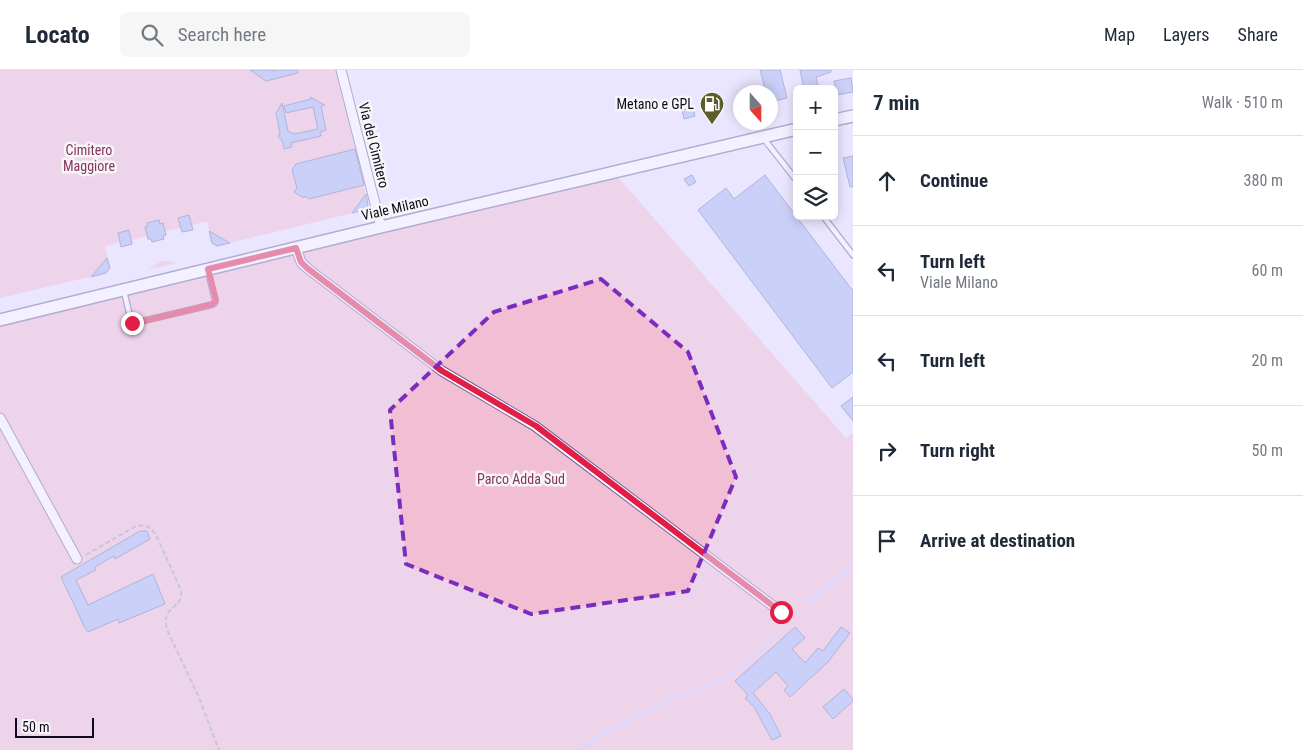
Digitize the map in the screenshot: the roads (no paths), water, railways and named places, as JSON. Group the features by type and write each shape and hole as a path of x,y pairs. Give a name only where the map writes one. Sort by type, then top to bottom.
{"street":[{"name":"Via del Cimitero","path":"341,70 381,227"},
{"path":"838,119 853,116"},
{"name":"Viale Milano","path":"0,320 381,227 793,130"},
{"path":"296,248 301,262 307,268 411,348 442,371 536,426 781,612"},
{"path":"0,418 77,559"}],"lane":[{"path":"763,137 793,176"},
{"path":"826,220 853,255"},
{"path":"124,290 131,321 134,323 211,305 216,300 208,269"}],"waterway":[{"path":"806,603 846,571 853,562"},
{"path":"579,750 595,738 657,706 724,679 737,670 774,636"}],"place":[{"name":"Metano e GPL","path":"712,125"}],"park label":[{"name":"Cimitero Maggiore","path":"89,158"},
{"name":"Parco Adda Sud","path":"521,479"}]}
